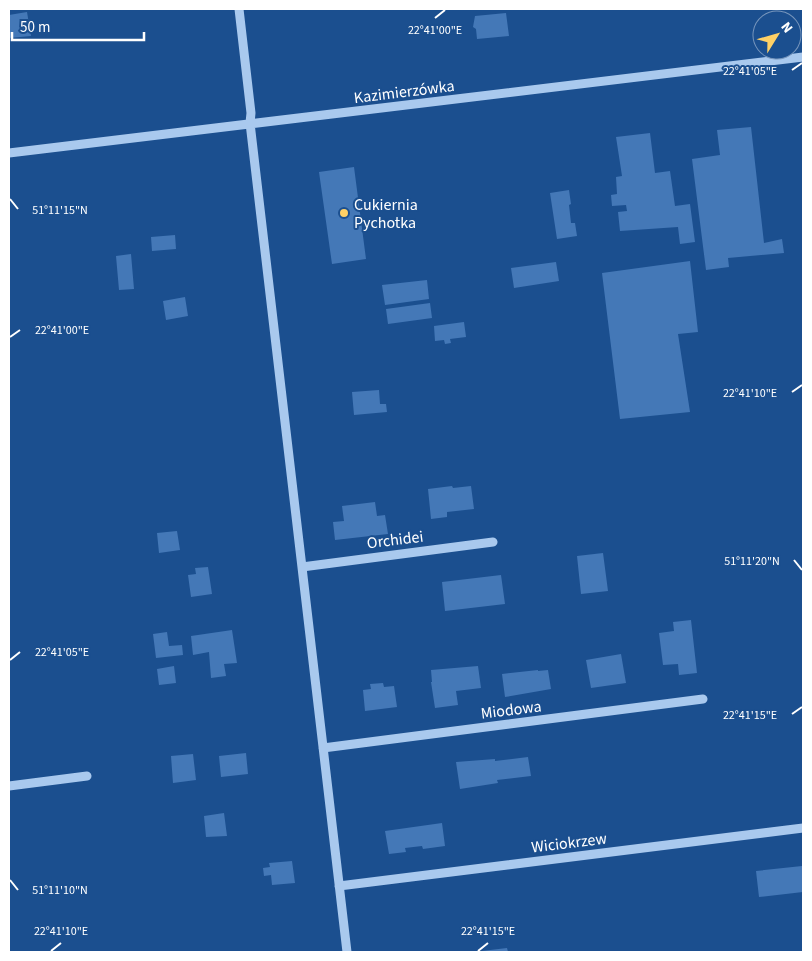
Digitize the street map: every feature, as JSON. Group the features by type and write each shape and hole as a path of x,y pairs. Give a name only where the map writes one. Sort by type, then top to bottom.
{"street":[{"path":"239,9 251,112 250,123 347,952"},
{"name":"Kazimierzówka","path":"9,153 803,57"},
{"name":"Orchidei","path":"302,567 493,542"},
{"name":"Miodowa","path":"323,748 702,699"},
{"path":"9,786 87,776"},
{"name":"Wiciokrzew","path":"339,886 803,828"}],"building":[{"path":"27,12 31,36 9,38 9,15"},
{"path":"506,13 509,36 477,39 476,29 473,27 475,16"},
{"path":"751,127 764,243 782,239 784,253 728,258 729,267 706,270 692,159 720,155 717,130"},
{"path":"650,133 655,173 670,171 675,206 690,204 695,242 680,244 678,227 620,231 618,212 627,211 626,205 612,206 611,195 617,194 616,177 622,176 616,137"},
{"path":"354,167 366,259 332,264 319,172"},
{"path":"569,190 571,223 575,223 577,236 557,239 550,193"},
{"path":"175,235 176,249 152,251 151,237"},
{"path":"131,254 134,289 119,290 116,256"},
{"path":"690,261 698,332 678,334 690,412 620,419 602,273"},
{"path":"556,262 559,281 514,288 511,268"},
{"path":"427,280 429,299 385,305 382,285"},
{"path":"185,297 188,316 166,320 163,301"},
{"path":"430,303 432,318 388,324 386,309"},
{"path":"464,322 466,337 450,339 451,343 445,344 444,340 435,341 434,326"},
{"path":"379,390 380,404 386,404 387,412 354,415 352,392"},
{"path":"452,486 453,488 471,486 474,509 447,512 447,517 431,519 428,489"},
{"path":"375,502 377,516 385,515 388,534 335,540 333,522 344,521 342,506"},
{"path":"177,531 180,550 159,553 157,533"},
{"path":"603,553 608,591 581,594 577,556"},
{"path":"208,567 212,594 191,597 188,575 196,574 195,568"},
{"path":"501,575 505,604 445,611 442,582"},
{"path":"691,620 697,673 679,675 678,664 663,665 659,633 674,631 673,622"},
{"path":"232,630 237,663 224,664 226,676 211,678 209,652 193,655 191,636"},
{"path":"167,632 169,646 182,645 183,655 156,658 153,634"},
{"path":"621,654 626,683 591,688 586,660"},
{"path":"174,666 176,683 159,685 157,669"},
{"path":"478,666 481,688 456,691 458,705 435,708 431,670"},
{"path":"548,670 551,689 505,697 502,674"},
{"path":"383,683 384,687 394,686 397,707 365,711 363,690 371,689 370,684"},
{"path":"246,753 248,774 221,777 219,756"},
{"path":"193,754 196,780 173,783 171,756"},
{"path":"528,757 531,776 497,780 498,783 460,789 456,762 495,759 495,761"},
{"path":"224,813 227,836 206,837 204,816"},
{"path":"442,823 445,846 423,849 422,846 405,848 406,852 389,854 385,831"},
{"path":"292,861 295,883 272,885 271,875 264,876 263,868 270,867 269,863"},
{"path":"802,866 803,892 759,897 756,871"},
{"path":"507,948 508,952 482,952 482,951"}],"place":[{"name":"Cukiernia Pychotka","path":"344,213"}]}
